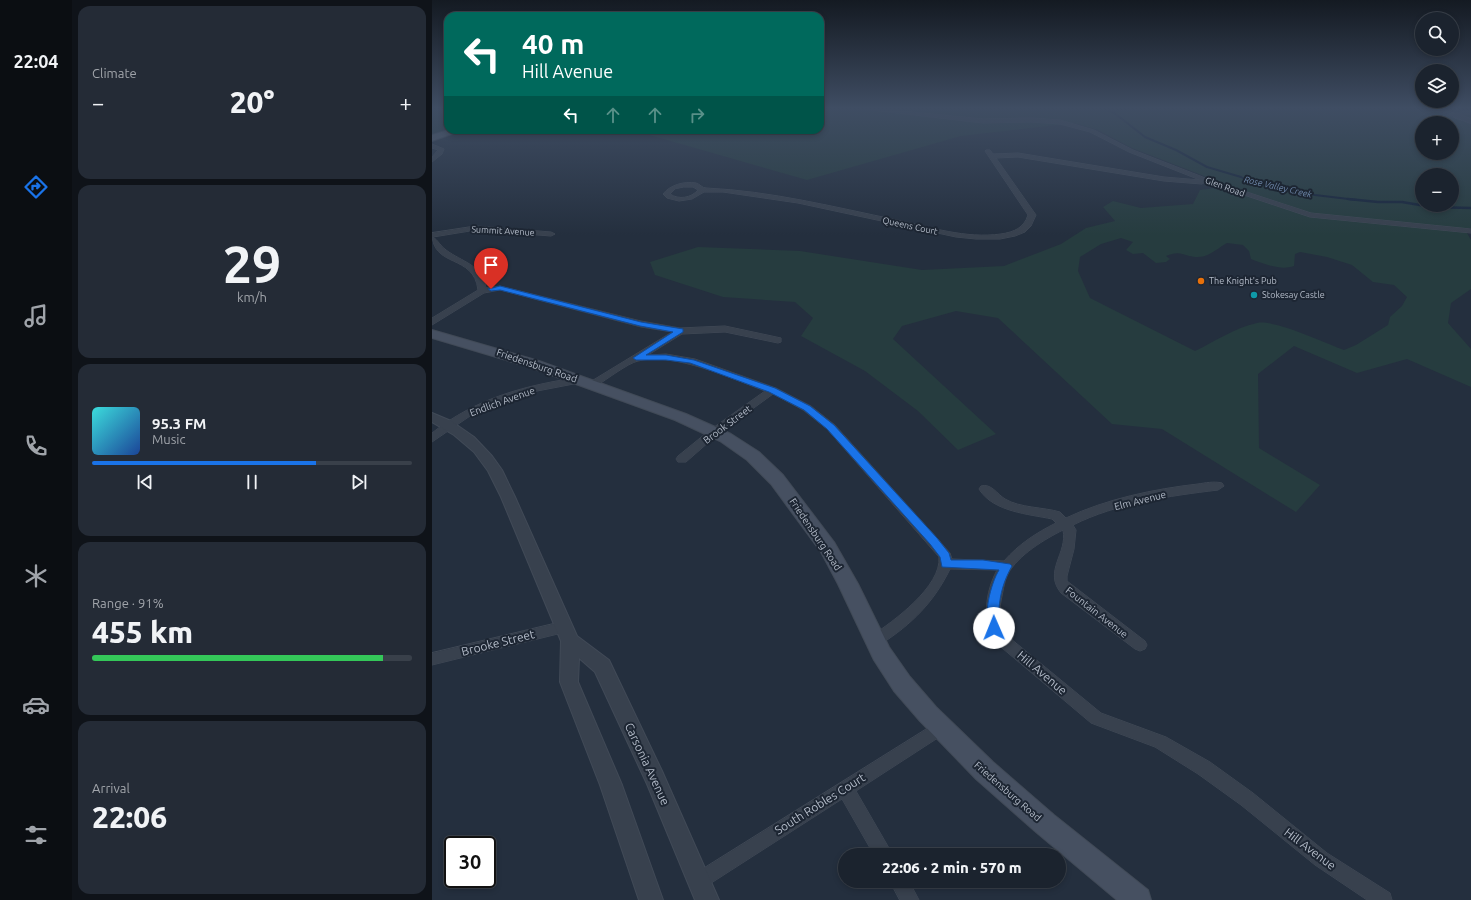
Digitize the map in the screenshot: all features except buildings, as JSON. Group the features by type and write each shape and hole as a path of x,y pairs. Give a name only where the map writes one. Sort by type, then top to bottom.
{"main road":[{"name":"Friedensburg Road","path":"432,334 480,346 587,382 701,425 752,456 774,476 829,549 847,580 876,640 900,682 941,727 988,774 1138,900"}],"street":[{"path":"432,160 438,155 440,151"},
{"name":"Glen Road","path":"1131,151 1211,182 1310,215 1471,231"},
{"name":"Queens Court","path":"702,190 723,190 798,201 956,235 983,238 1009,235 1027,227 1031,221 1032,215 990,154 1018,155 1164,179 1211,182"},
{"name":"Summit Avenue","path":"432,235 476,228 551,234"},
{"path":"432,239 446,254 472,267 482,282 482,291"},
{"path":"432,322 482,291 500,288 640,324 680,331"},
{"name":"Endlich Avenue","path":"432,439 467,413 513,395 556,384 587,382 636,358 680,331 712,328 738,330 778,340"},
{"path":"636,358 682,359 772,390 807,408 830,427 934,541 945,556 946,564 928,595 910,617 876,640"},
{"name":"Brook Street","path":"682,459 714,432 772,390"},
{"name":"Carsonia Avenue","path":"432,417 450,425 468,437 484,453 497,474 541,578 567,634 569,682 611,785 651,900"},
{"name":"Elm Avenue","path":"1006,566 1026,546 1064,523 1135,501 1192,488 1218,486"},
{"path":"985,489 1001,502 1012,506 1056,515 1064,523"},
{"name":"Fountain Avenue","path":"1064,523 1070,530 1068,549 1060,576 1061,583 1066,589 1140,646"},
{"path":"946,564 983,564 1006,566"},
{"name":"Hill Avenue","path":"1006,566 1000,578 993,610 994,628 1000,638 1096,718 1143,734 1197,764 1247,799 1320,859 1383,900"},
{"name":"Carsonia Avenue","path":"567,634 602,666 654,778 707,900"},
{"name":"Brooke Street","path":"432,659 567,634"},
{"name":"South Robles Court","path":"699,881 941,727"},
{"path":"845,788 880,848"},
{"path":"903,888 910,900"}],"green space":[{"path":"706,151 908,151 807,180"},
{"path":"1140,151 1415,151 1415,160 1459,160 1459,151 1471,151 1471,228 1464,228 1471,240 1471,289 1451,303 1448,323 1471,349 1471,387 1407,359 1357,373 1294,346 1258,374 1259,448 1320,485 1296,512 1162,429 1112,424 998,318 956,311 902,326 893,339 996,434 958,450 918,411 865,371 801,336 813,318 795,302 723,297 655,275 650,262 698,247 800,251 922,270 1004,266 1061,244 1086,228 1115,221 1103,207 1113,201 1141,208 1193,204 1200,190 1230,186","holes":["1121,238 1133,242 1126,250 1133,254 1143,253 1156,263 1166,262 1170,259 1166,256 1175,253 1193,257 1206,256 1227,243 1243,245 1249,251 1251,259 1267,265 1284,268 1294,266 1295,254 1300,252 1327,257 1352,265 1373,282 1394,285 1407,297 1402,306 1390,317 1388,325 1356,345 1344,350 1287,328 1265,323 1257,323 1225,335 1195,351 1090,298 1078,271 1080,257 1101,244"]}],"waterway":[{"name":"Rose Valley Creek","path":"1178,151 1207,167 1241,177 1250,182 1315,195 1352,199"},
{"name":"Rose Valley Creek","path":"1352,199 1378,202 1402,202 1432,207 1471,208"},
{"name":"Rose Valley Creek","path":"1352,199 1357,200"}],"place":[{"name":"The Knight's Pub","path":"1201,281"},
{"name":"Stokesay Castle","path":"1254,295"}],"route":[{"path":"491,289 500,288 640,324 680,331 636,358 666,357 692,361 772,390 794,400 819,416 934,541 945,556 946,564 983,564 1006,566 1000,578 993,610 994,628"}]}
